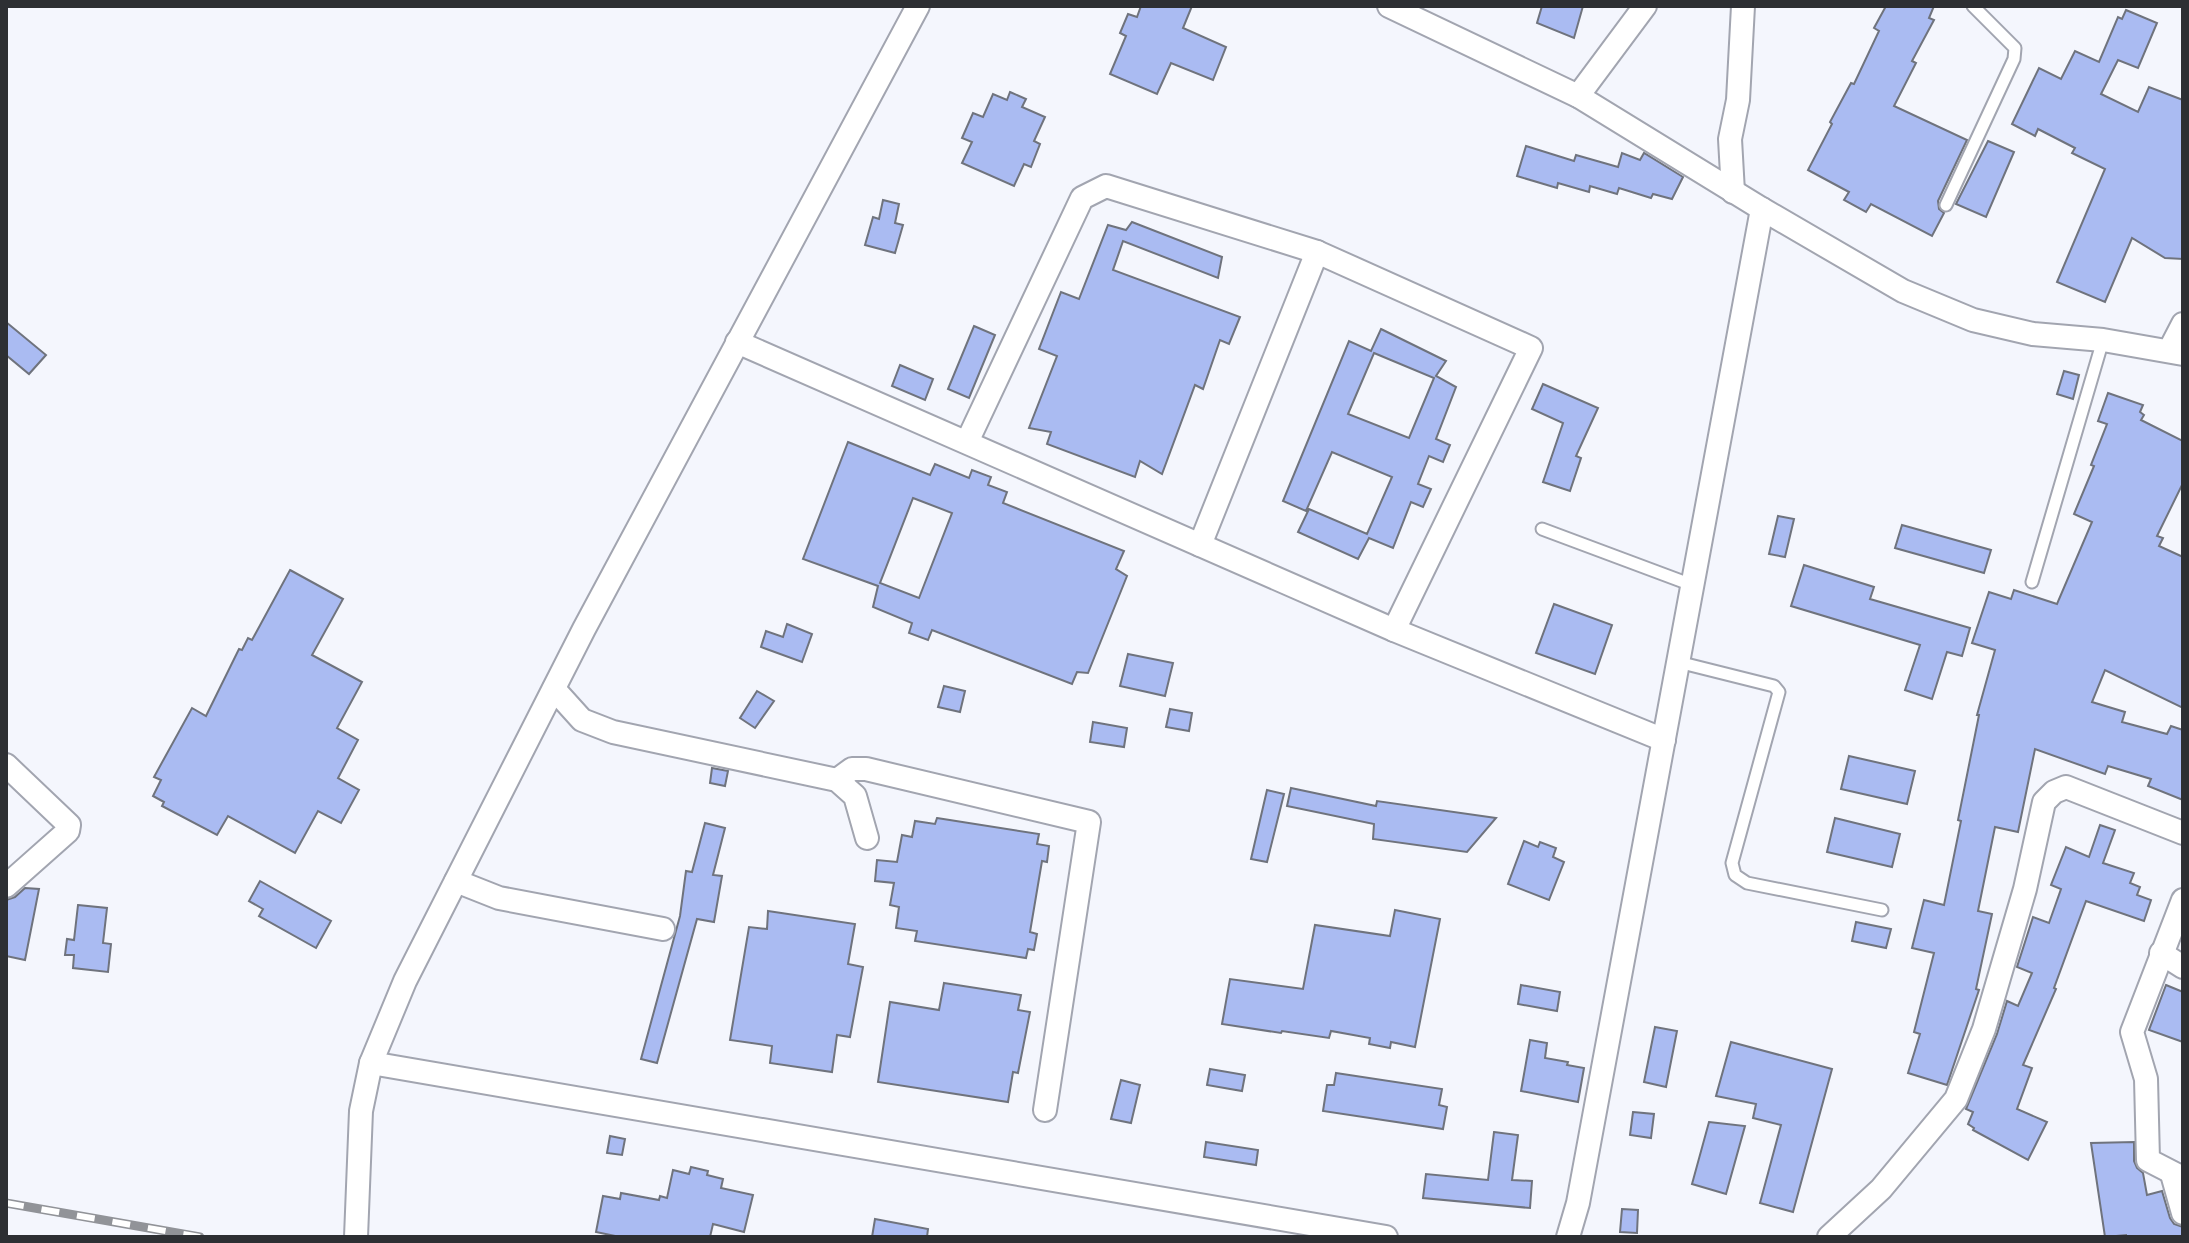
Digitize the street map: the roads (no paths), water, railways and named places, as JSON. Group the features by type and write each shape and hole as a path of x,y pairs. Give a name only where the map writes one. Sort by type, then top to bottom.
{"street":[{"path":"356,1237 361,1111 371,1063 405,981 554,689 918,6"},
{"path":"1389,6 1578,96 1733,192 1903,291 1973,320 2033,334 2103,340 2176,352 2183,324"},
{"path":"1578,96 1645,6"},
{"path":"1733,192 1730,139 1738,100 1743,6"},
{"path":"967,442 1082,198 1106,186 1317,252 1531,348 1394,630"},
{"path":"1568,1237 1578,1203 1762,209"},
{"path":"1200,545 1317,252"},
{"path":"737,342 1394,630 1664,740"},
{"path":"554,689 582,720 613,732 837,780 855,796 867,838"},
{"path":"6,765 69,825 61,837 6,886"},
{"path":"837,780 852,769 866,769 1089,822 1045,1110"},
{"path":"1829,1237 1881,1189 1956,1099 1984,1029 2025,889 2044,802 2054,792 2066,787 2183,833"},
{"path":"456,881 499,898 663,929"},
{"path":"2183,900 2132,1032 2146,1079 2148,1160 2177,1176 2183,1213"},
{"path":"2161,953 2183,967"},
{"path":"371,1063 1386,1237"}],"lane":[{"path":"1946,205 2014,59 2015,48 1973,6"},
{"path":"2032,582 2103,340"},
{"path":"1542,529 1692,585"},
{"path":"1678,662 1774,686 1779,692 1732,863 1735,875 1747,883 1882,910"}],"railway":[{"path":"6,1203 200,1237"}]}
